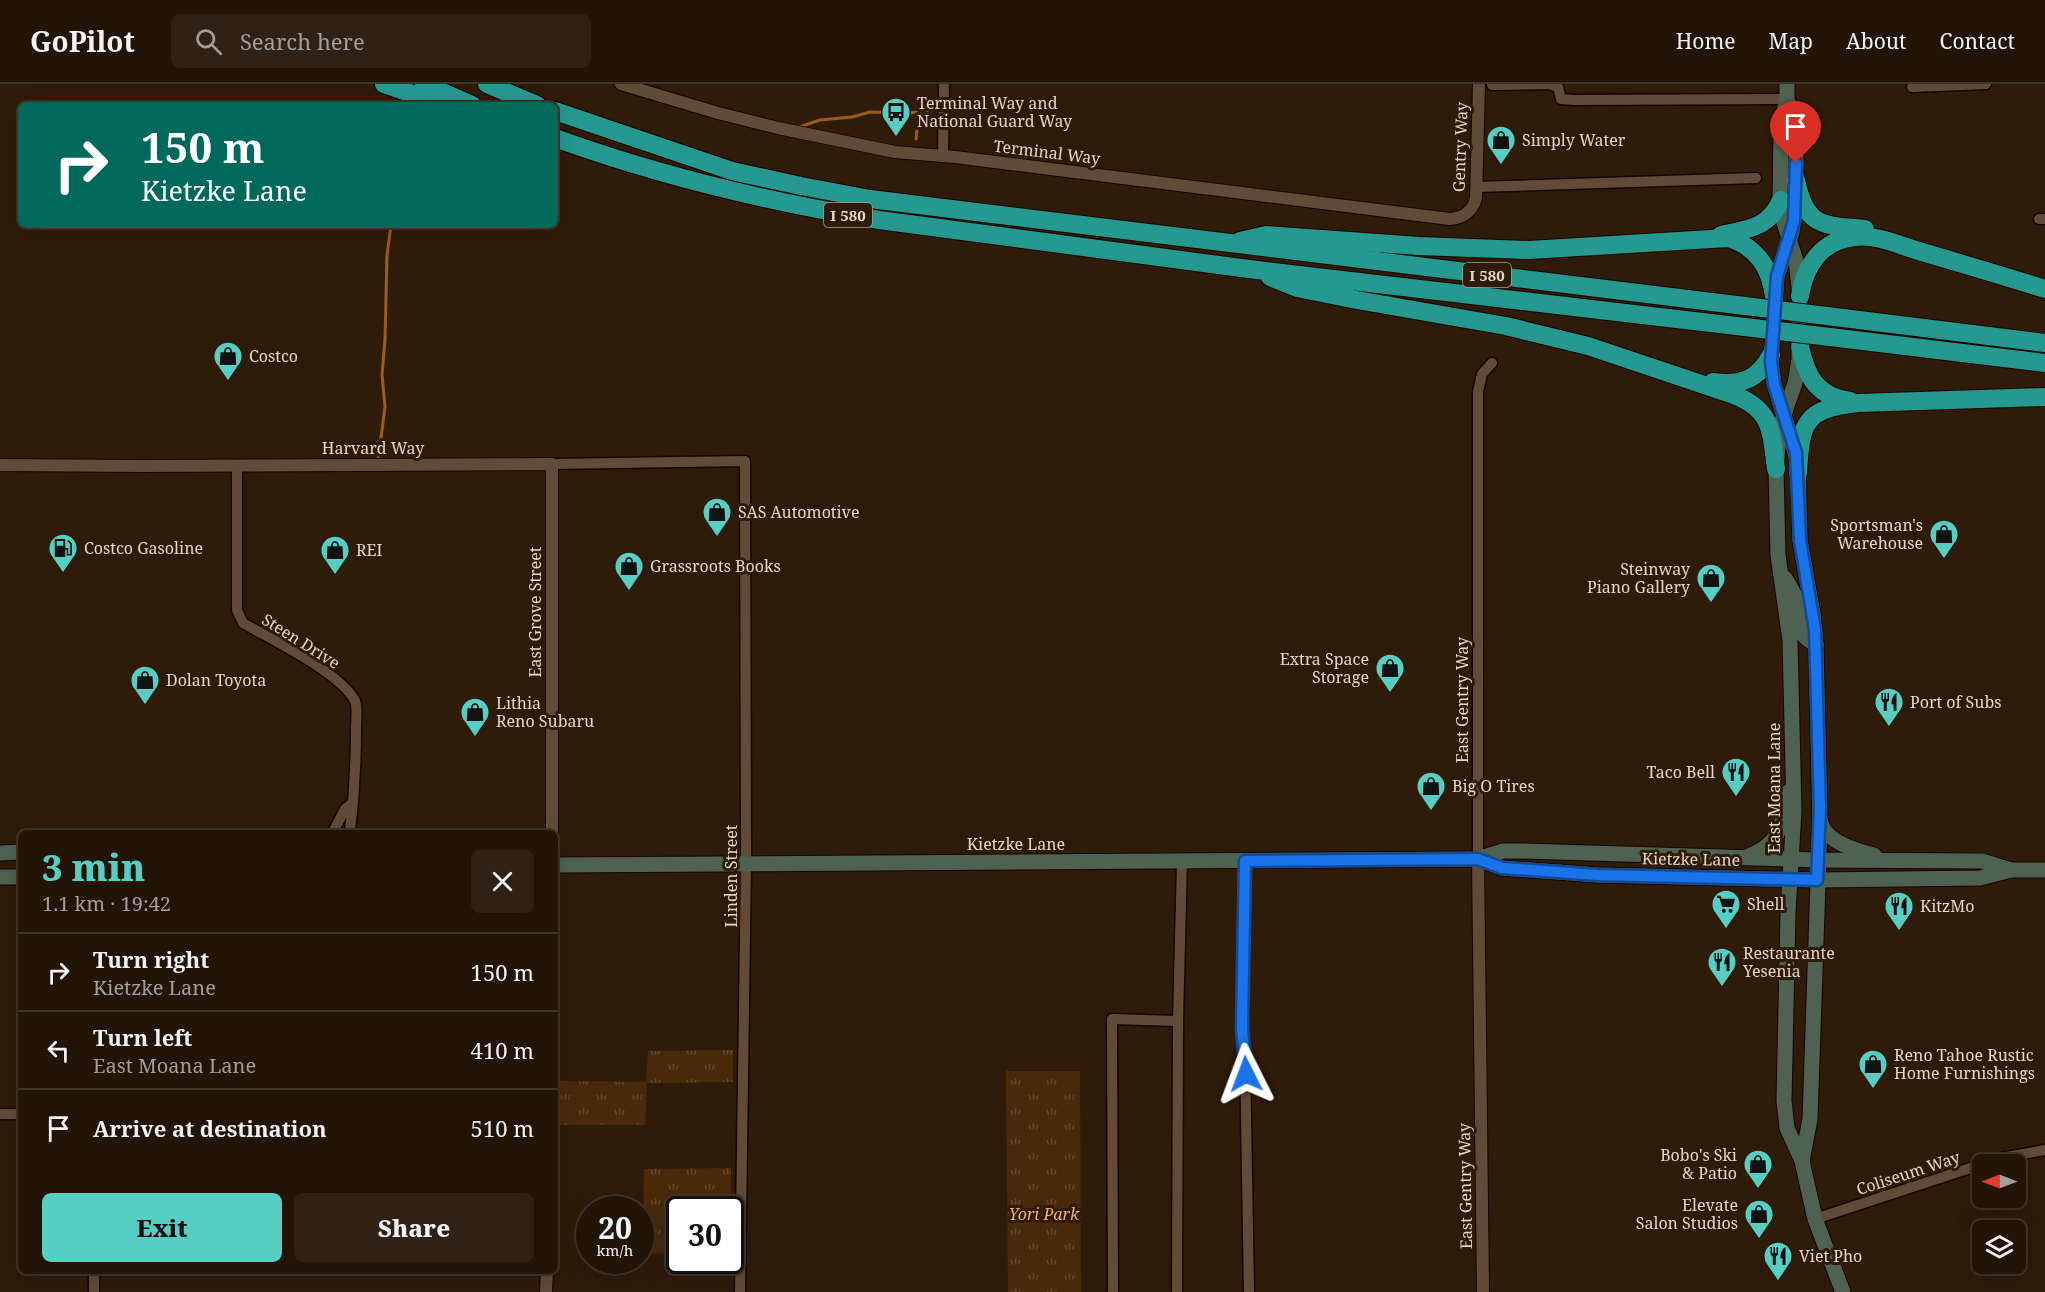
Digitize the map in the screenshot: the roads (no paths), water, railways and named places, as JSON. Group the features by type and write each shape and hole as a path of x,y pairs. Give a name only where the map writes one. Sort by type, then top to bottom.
{"highway":[{"path":"384,84 440,102"},
{"path":"424,84 465,102"},
{"path":"487,84 530,102"},
{"name":"I 580","path":"558,112 732,171 903,204 2045,343"},
{"name":"I 580","path":"558,139 695,182 825,211 929,228 1249,269 1422,287 2045,363"},
{"path":"1796,180 1801,202 1810,215 1817,220 1835,227 1876,230 1916,250"},
{"path":"1705,238 1759,225 1772,216 1780,200"},
{"path":"1230,244 1266,235 1529,250 1728,238 1749,247 1758,255 1768,271 1774,296"},
{"path":"1800,296 1806,273 1819,252 1834,243 1857,236 1881,240 2045,289"},
{"path":"1249,269 1297,288 1506,326 1577,343 1628,358 1744,399 1759,408 1770,430 1776,469"},
{"path":"1800,346 1806,370 1818,387 1833,398 1858,403"},
{"path":"1676,375 1719,383 1742,382 1762,370 1771,355"},
{"path":"1798,473 1802,436 1809,420 1828,407 1858,403 2045,397"}],"main road":[{"name":"East Moana Lane","path":"1787,92 1795,122 1794,221 1779,265 1774,296 1771,355 1774,384 1796,453 1800,540 1816,644 1820,819 1810,1119 1802,1161"},
{"name":"East Moana Lane","path":"1787,92 1781,123 1780,200 1781,213 1798,271 1800,346 1796,376 1778,437 1776,469 1780,571 1790,640 1794,819 1790,879 1784,1101 1787,1128 1802,1161 1815,1219 1844,1292"},
{"path":"1780,571 1796,598 1800,632 1806,640 1816,644"},
{"path":"1746,857 1762,851 1774,841 1780,827 1793,767"},
{"path":"1820,819 1826,833 1831,837 1856,850 1894,861"},
{"name":"Kietzke Lane","path":"558,865 1478,859 1503,851 1818,860 1982,861 2011,870"},
{"path":"0,853 18,852"},
{"name":"Kietzke Lane","path":"1478,859 1502,868 1598,875 1817,880 1980,878 2011,870 2045,870"},
{"path":"0,877 18,877"}],"street":[{"name":"Terminal Way","path":"621,84 778,128 896,152 1450,219 1460,219 1471,210"},
{"path":"943,156 944,84"},
{"name":"Gentry Way","path":"1471,210 1476,187 1479,84"},
{"path":"1492,85 1549,84 1558,87 1561,99 1574,100 1787,92"},
{"path":"1912,87 1986,84"},
{"path":"1476,187 1756,178"},
{"name":"East Gentry Way","path":"1483,1292 1478,859 1478,392 1482,374 1492,363"},
{"name":"Harvard Way","path":"0,465 552,464 745,461"},
{"name":"Linden Street","path":"740,1292 746,863 745,461"},
{"name":"East Grove Street","path":"552,464 552,830"},
{"name":"Steen Drive","path":"237,465 237,612 243,623 322,669 346,688 356,703 356,760 351,804 354,813 350,830"},
{"name":"Steen Drive","path":"334,830 345,809 351,804"},
{"path":"1177,1292 1178,1021 1182,861"},
{"path":"1245,861 1242,1028 1246,1077 1249,1292"},
{"path":"1113,1292 1112,1019 1178,1021"},
{"path":"0,1114 18,1114"},
{"name":"Coliseum Way","path":"1815,1219 2001,1158 2045,1150"},
{"path":"94,1274 94,1292"},
{"path":"546,1292 547,1274"}],"waterway":[{"path":"799,127 820,120 852,117 870,112 910,113 938,109"},
{"path":"916,139 919,112"},
{"path":"378,461 385,407 382,375 387,255 391,228"}],"place":[{"name":"Terminal Way and National Guard Way","path":"896,138"},
{"name":"Simply Water","path":"1501,166"},
{"name":"Costco","path":"228,382"},
{"name":"SAS Automotive","path":"717,538"},
{"name":"Sportsman's Warehouse","path":"1944,560"},
{"name":"Costco Gasoline","path":"63,574"},
{"name":"REI","path":"335,576"},
{"name":"Grassroots Books","path":"629,592"},
{"name":"Steinway Piano Gallery","path":"1711,604"},
{"name":"Extra Space Storage","path":"1390,694"},
{"name":"Dolan Toyota","path":"145,706"},
{"name":"Port of Subs","path":"1889,728"},
{"name":"Lithia Reno Subaru","path":"475,738"},
{"name":"Taco Bell","path":"1736,798"},
{"name":"Big O Tires","path":"1431,812"},
{"name":"Shell","path":"1726,930"},
{"name":"KitzMo","path":"1899,932"},
{"name":"Restaurante Yesenia","path":"1722,988"},
{"name":"Reno Tahoe Rustic Home Furnishings","path":"1873,1090"},
{"name":"Bobo's Ski & Patio","path":"1758,1190"},
{"name":"Elevate Salon Studios","path":"1759,1240"},
{"name":"Viet Pho","path":"1778,1282"}],"park label":[{"name":"Yori Park","path":"1044,1214"}]}
